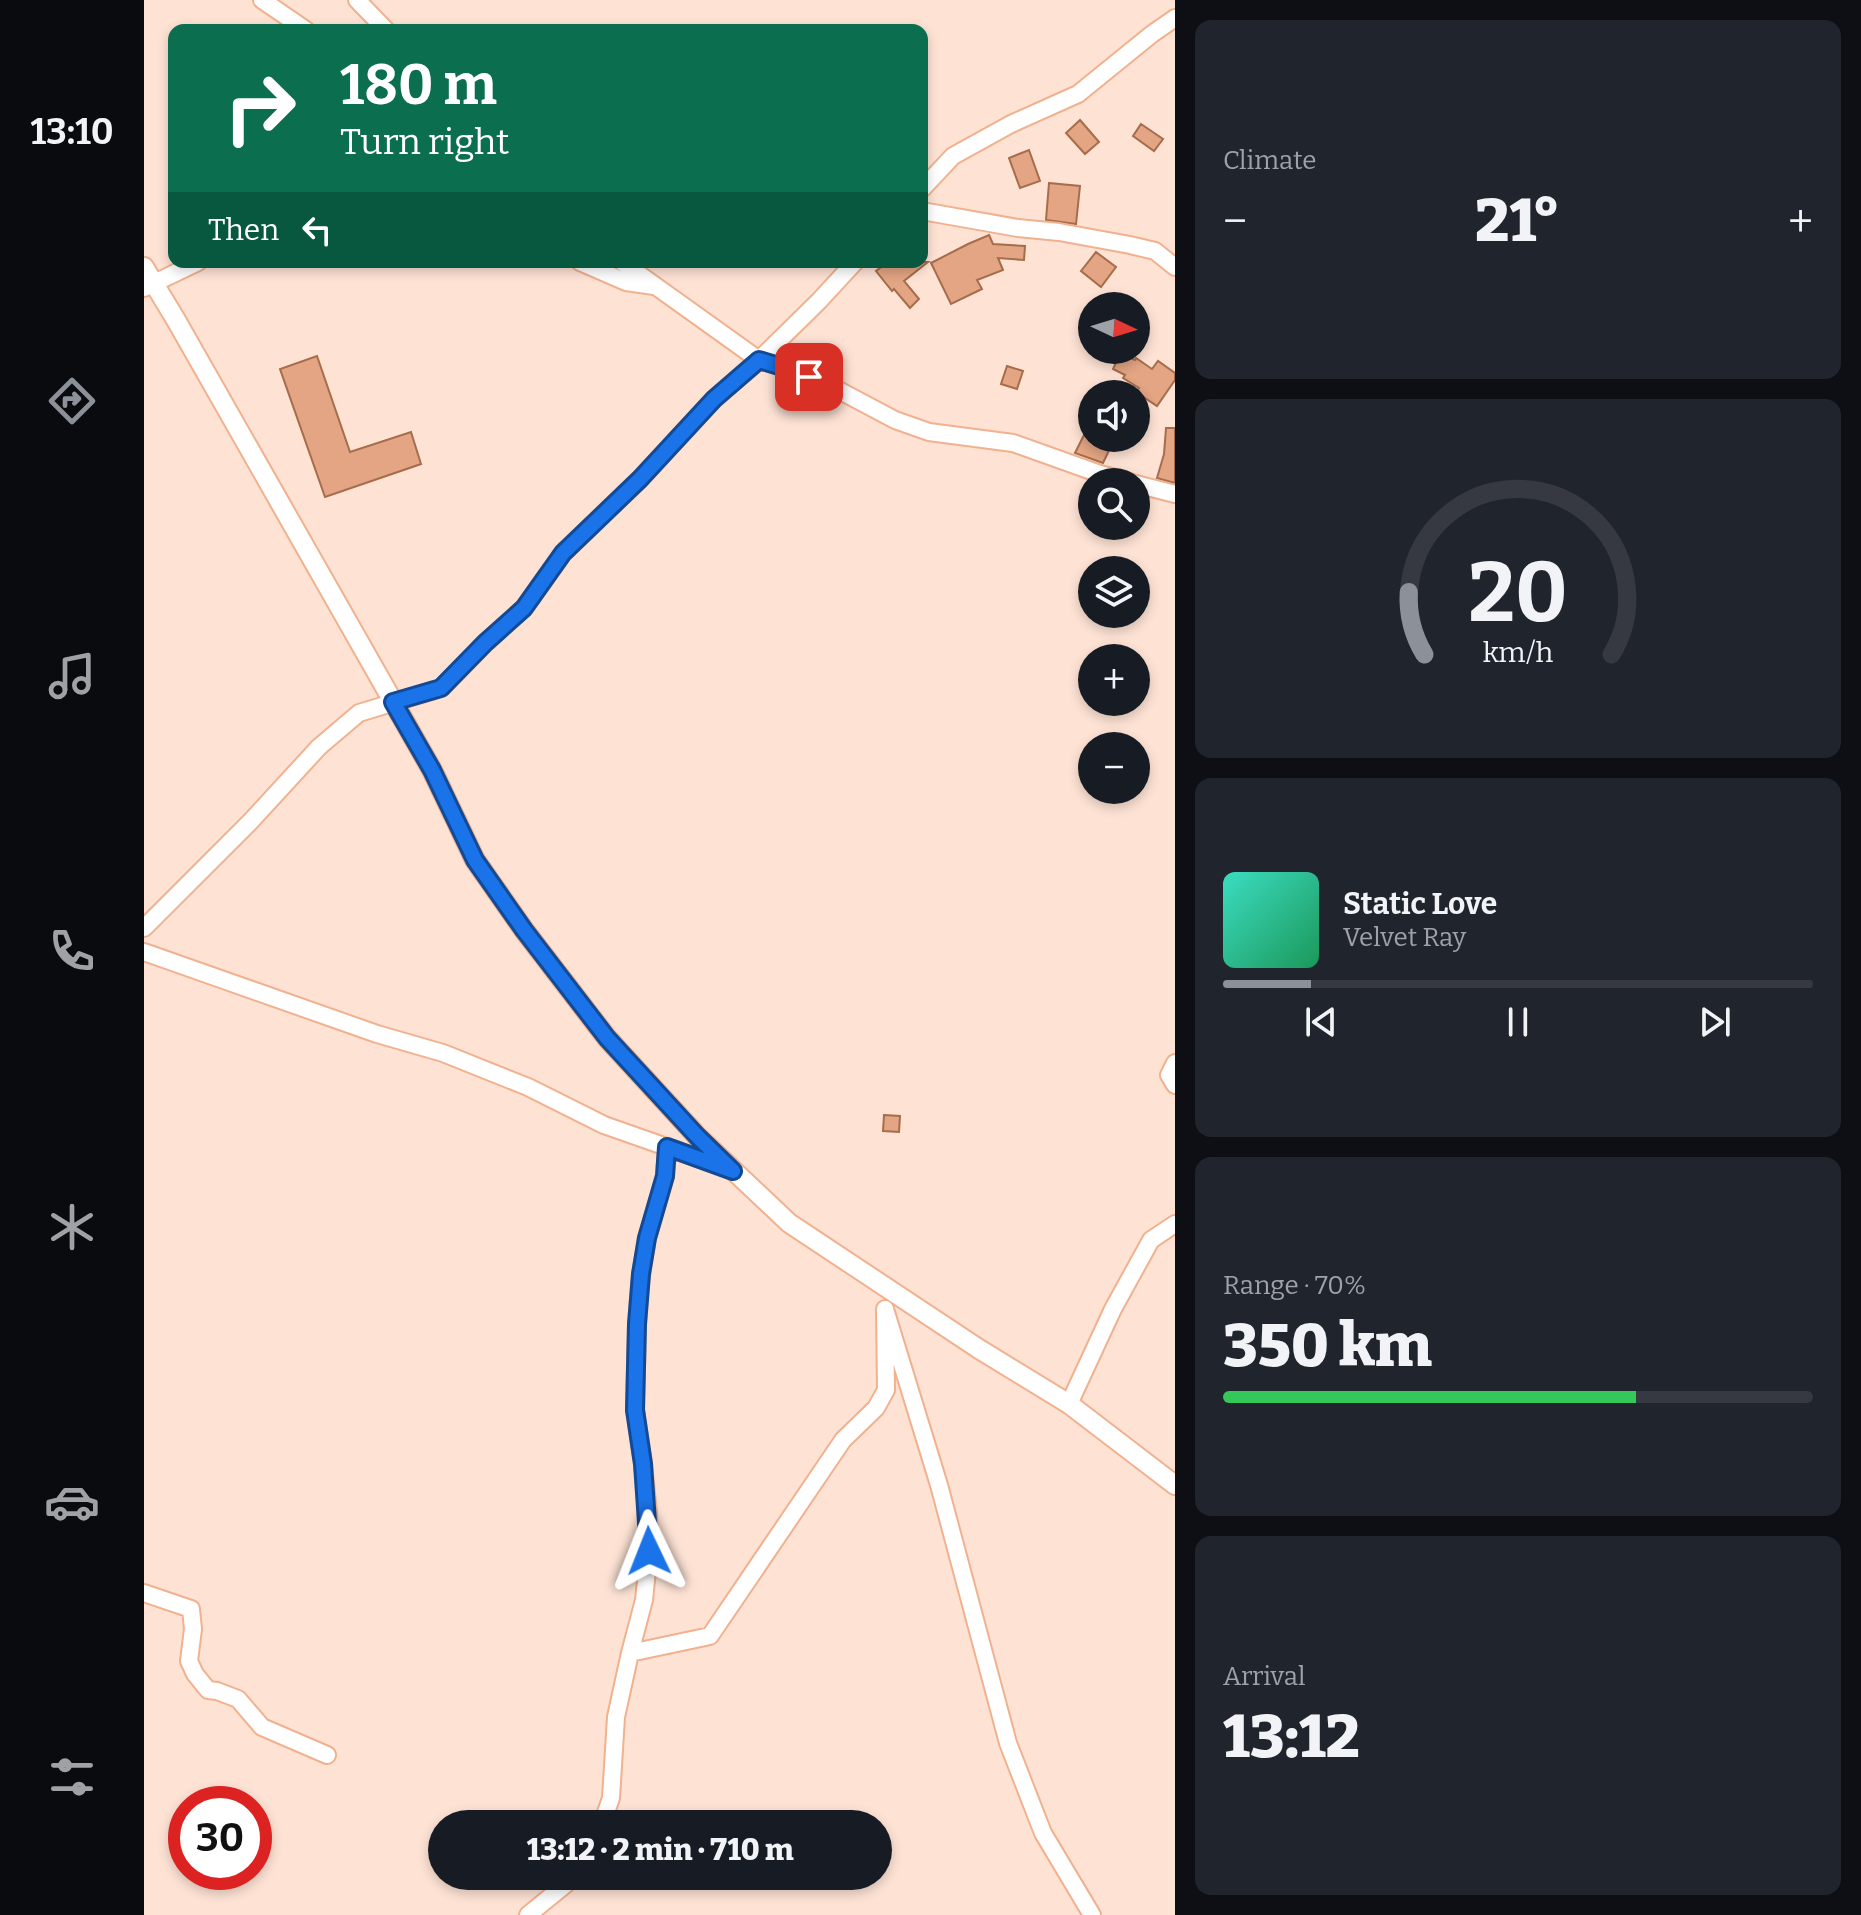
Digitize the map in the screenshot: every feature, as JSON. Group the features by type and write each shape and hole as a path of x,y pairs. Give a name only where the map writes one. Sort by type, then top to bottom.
{"street":[{"path":"262,0 297,24"},
{"path":"357,0 380,24"},
{"path":"928,183 953,156 1011,124 1078,94 1175,18"},
{"path":"928,212 1130,245 1155,251 1175,267"},
{"path":"180,268 147,279 176,320 432,770 475,860 607,1038 697,1136 789,1223 979,1349 1069,1404 1175,1485"},
{"path":"594,268 626,282 654,286"},
{"path":"630,268 759,360 829,385 895,420 929,432 1013,443 1083,468"},
{"path":"144,928 250,822 319,747 359,713 441,688 524,608 563,553 640,479 714,399 759,360 849,268"},
{"path":"1150,487 1175,494"},
{"path":"144,952 377,1034 443,1053 528,1087 604,1125 733,1171"},
{"path":"1175,1063 1169,1075 1175,1085"},
{"path":"607,1810 611,1798 616,1717 644,1600 649,1551 643,1464 635,1410 640,1287 647,1238 665,1176 667,1147"},
{"path":"1069,1404 1113,1309 1151,1240 1175,1224"},
{"path":"880,1284 939,1485 1008,1743 1043,1833 1092,1915"},
{"path":"630,1653 710,1636 843,1440 876,1408 886,1390 885,1309"},
{"path":"144,1593 191,1609 193,1629 189,1661 208,1690 238,1699 262,1727 327,1755"},
{"path":"528,1915 559,1890"}],"building":[{"path":"1080,120 1099,142 1085,154 1066,133"},
{"path":"1141,124 1163,139 1154,151 1133,136"},
{"path":"1029,150 1040,181 1020,188 1009,158"},
{"path":"1049,183 1080,186 1076,224 1046,220"},
{"path":"989,235 993,244 1025,246 1024,260 998,258 1003,270 977,280 982,289 951,304 931,263"},
{"path":"1096,252 1116,267 1101,287 1081,271"},
{"path":"880,268 920,268 904,281 919,299 910,308 876,271"},
{"path":"317,356 350,452 411,432 421,464 325,497 280,369"},
{"path":"1158,361 1175,373 1175,380 1157,406 1150,401 1150,380 1126,380 1123,378 1125,375 1113,369 1115,364 1145,364 1152,369"},
{"path":"1007,366 1023,371 1017,389 1001,384"},
{"path":"1166,428 1175,428 1175,483 1157,478 1164,454"},
{"path":"1078,447 1078,452 1108,452 1103,463 1075,453"},
{"path":"884,1115 900,1116 899,1132 883,1131"}],"route":[{"path":"649,1551 648,1512 635,1410 637,1324 647,1238 665,1176 667,1147 733,1171 607,1038 524,930 475,860 432,770 393,702 441,688 524,608 563,553 640,479 714,399 759,360 809,377"}]}
